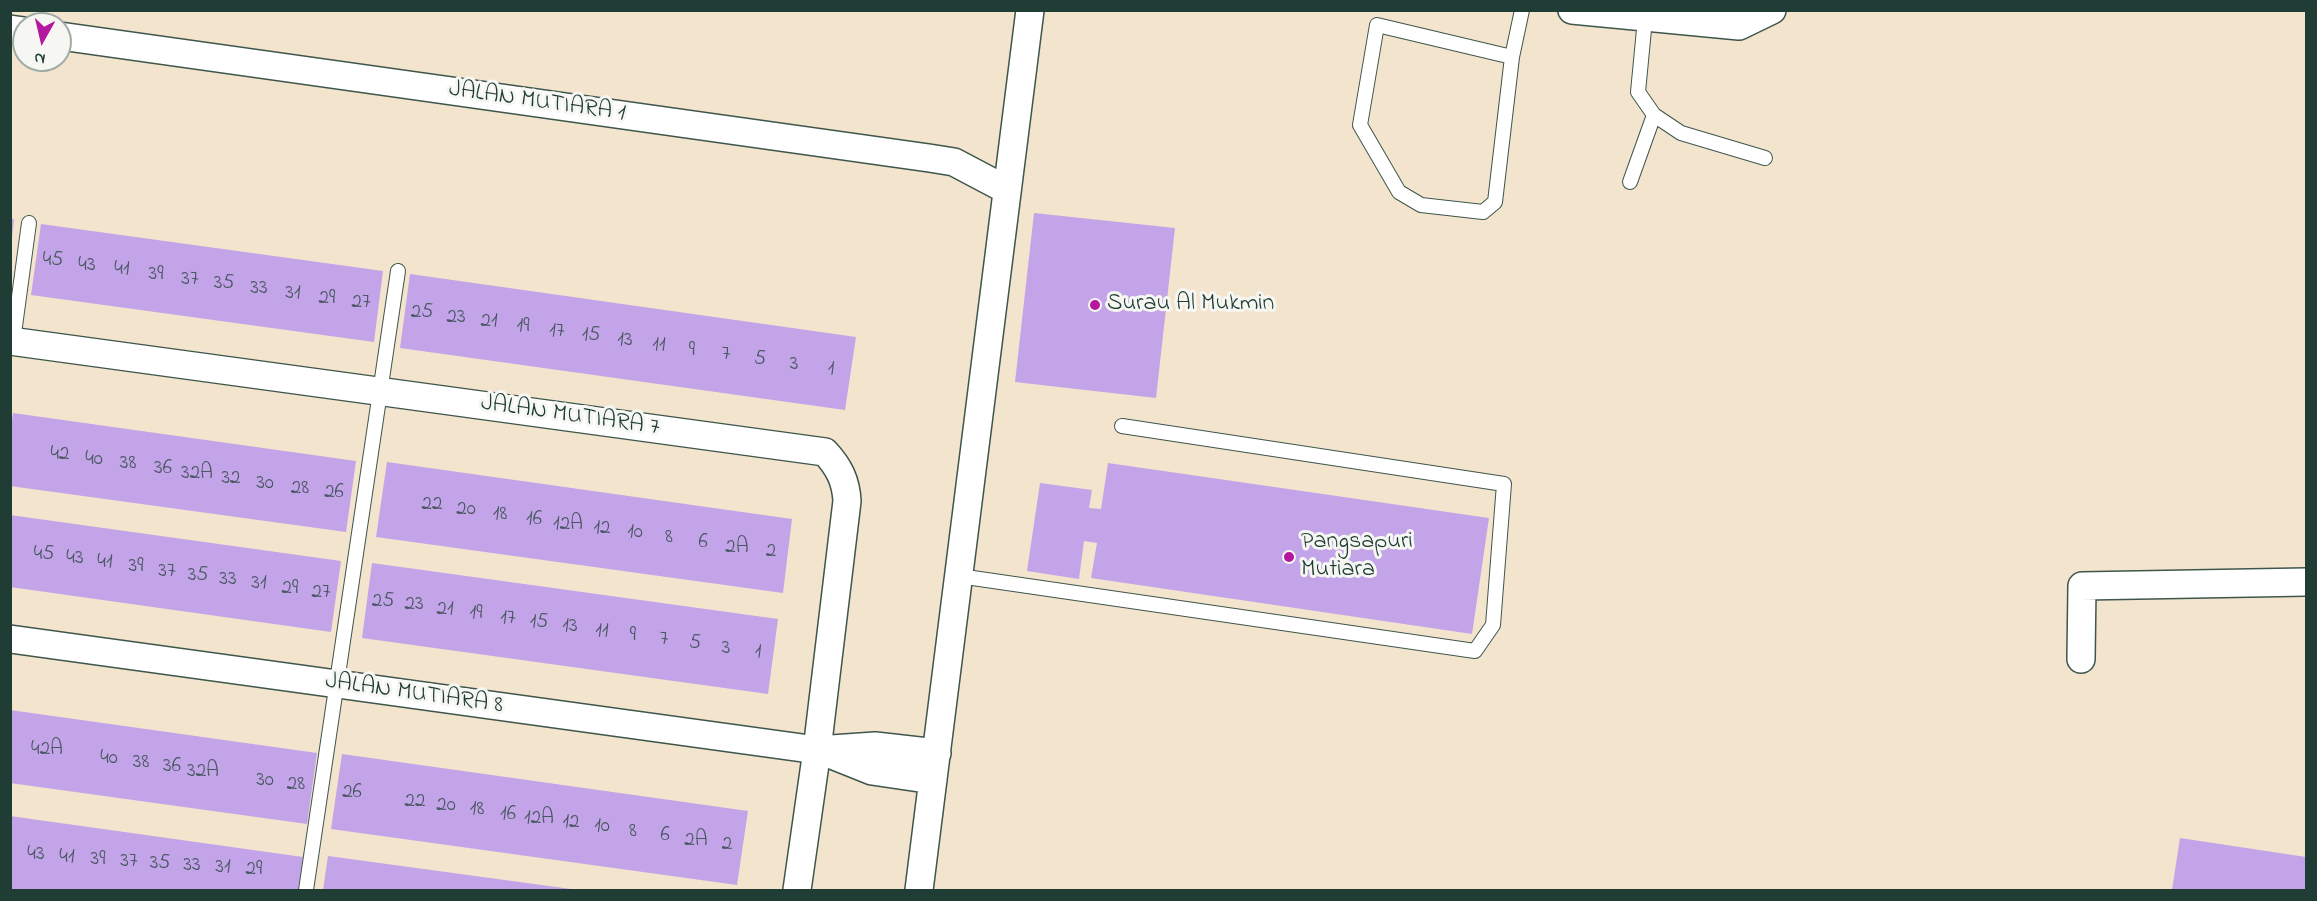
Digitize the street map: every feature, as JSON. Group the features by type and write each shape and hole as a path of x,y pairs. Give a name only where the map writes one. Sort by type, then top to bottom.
{"street":[{"path":"919,891 1030,10"},
{"path":"1572,10 1645,19 1739,26 1772,10"},
{"name":"JALAN MUTIARA 1","path":"72,38 954,162 1007,190"},
{"name":"JALAN MUTIARA 7","path":"12,341 825,452 837,464 844,478 847,501 818,750 797,891"},
{"path":"2081,660 2082,586 2307,582"},
{"name":"JALAN MUTIARA 8","path":"10,639 818,750 875,746 937,753"},
{"name":"JALAN MUTIARA 8","path":"818,750 872,771 933,780"}],"lane":[{"path":"1512,57 1377,25 1360,125 1399,192 1421,205 1483,212 1495,202 1512,57 1522,10"},
{"path":"1645,19 1638,92 1654,115 1682,132 1765,158"},
{"path":"1630,182 1654,115"},
{"path":"12,341 29,223"},
{"path":"306,891 398,271"},
{"path":"958,576 1475,651 1493,626 1504,484 1122,426"}],"building":[{"name":"Surau Al Mukmin","path":"1034,213 1175,228 1156,398 1015,382"},
{"path":"10,219 14,219 12,238 10,238"},
{"path":"41,224 383,271 374,342 31,295"},
{"path":"410,274 856,337 845,410 400,348"},
{"path":"13,413 356,461 346,532 10,486 10,435"},
{"path":"387,462 792,519 783,593 376,537"},
{"name":"Pangsapuri Mutiara","path":"1108,463 1489,518 1472,634 1091,578 1097,543 1084,541 1079,579 1027,571 1040,483 1092,490 1089,508 1101,509"},
{"path":"10,515 341,561 331,632 10,587"},
{"path":"372,563 778,619 768,694 362,638"},
{"path":"10,710 317,753 307,824 10,783"},
{"path":"342,754 748,811 737,885 331,829"},
{"path":"10,816 303,857 298,890 10,889"},
{"path":"2180,838 2306,857 2306,890 2172,890"},
{"path":"328,856 571,889 571,890 323,890"}],"place":[{"name":"Surau Al Mukmin","path":"1095,305"},
{"name":"Pangsapuri Mutiara","path":"1289,557"}]}
